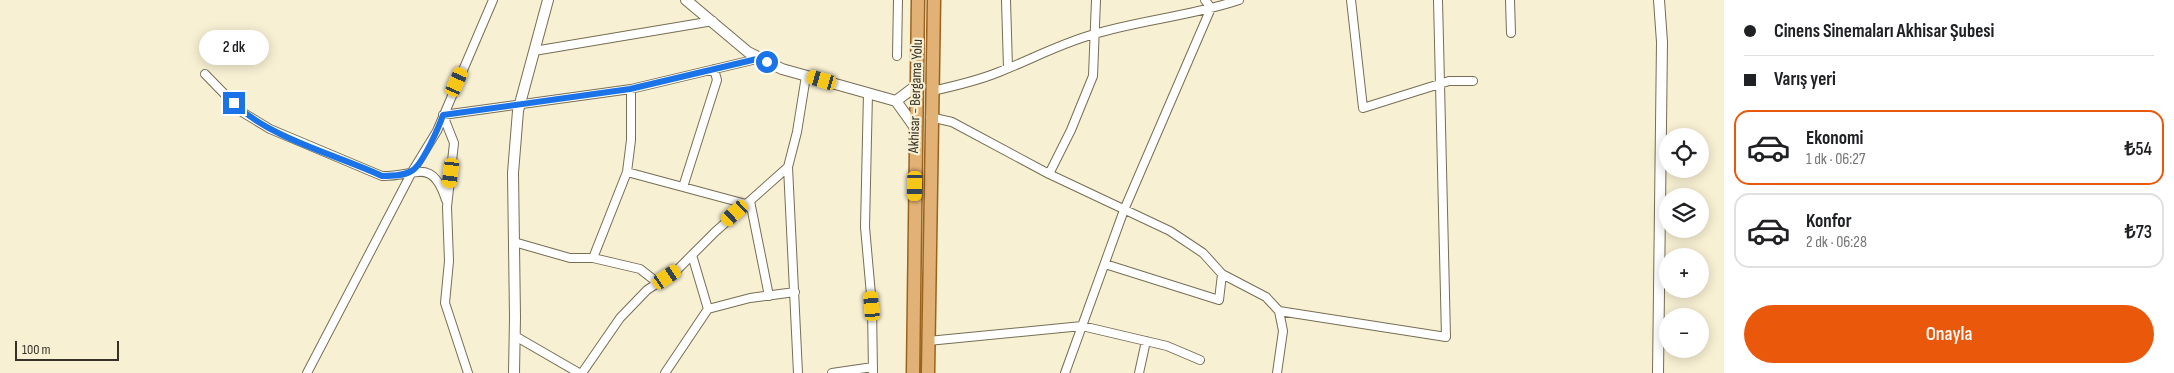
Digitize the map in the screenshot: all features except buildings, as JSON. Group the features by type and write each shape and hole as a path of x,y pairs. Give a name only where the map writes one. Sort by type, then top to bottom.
{"main road":[{"name":"Akhisar - Bergama Yolu","path":"913,373 918,0"},
{"name":"Akhisar - Bergama Yolu","path":"928,373 930,117 934,0"}],"street":[{"path":"307,373 413,170 438,132 443,115 493,0"},
{"path":"514,373 513,173 521,103 548,0"},
{"path":"686,0 748,52 782,69 896,101 916,129"},
{"path":"897,56 898,0"},
{"path":"1006,0 1008,68"},
{"path":"1049,174 1071,130 1093,76 1096,0"},
{"path":"1205,0 1211,8"},
{"path":"932,91 965,84 1008,68 1047,50 1094,34 1239,0"},
{"path":"1352,0 1364,108 1442,85 1449,80 1473,81"},
{"path":"1279,310 1446,337 1442,85 1438,0"},
{"path":"1510,0 1511,33"},
{"path":"1658,373 1662,42 1660,0"},
{"path":"1065,373 1124,210 1211,8"},
{"path":"534,51 713,22"},
{"path":"443,115 630,89 761,58"},
{"path":"683,187 717,80 714,69"},
{"path":"205,74 242,112 270,129 382,176 395,176 413,170 433,175 442,187 447,203"},
{"path":"798,373 788,167 797,132 806,76"},
{"path":"896,101 917,85"},
{"path":"593,258 627,172 631,140 630,89"},
{"path":"832,373 873,370 872,306 865,227 868,93"},
{"path":"443,115 454,143 447,203 450,261 445,303 468,373"},
{"path":"930,117 952,122 1049,174 1170,231 1203,253 1222,274 1266,297 1279,310 1283,331 1277,373"},
{"path":"515,336 580,373 620,318 647,290 676,271 748,202 788,167"},
{"path":"627,172 748,202"},
{"path":"748,202 769,296"},
{"path":"514,242 570,258 593,258 640,269 658,282"},
{"path":"692,255 708,309"},
{"path":"1105,264 1219,300 1222,274"},
{"path":"665,373 708,309 795,292"},
{"path":"928,341 1082,326 1167,346 1200,360"},
{"path":"1139,373 1146,341"}],"route":[{"path":"234,103 242,112 270,129 382,176 395,176 413,170 438,132 443,115 521,103 608,93 761,58 767,62"}]}
